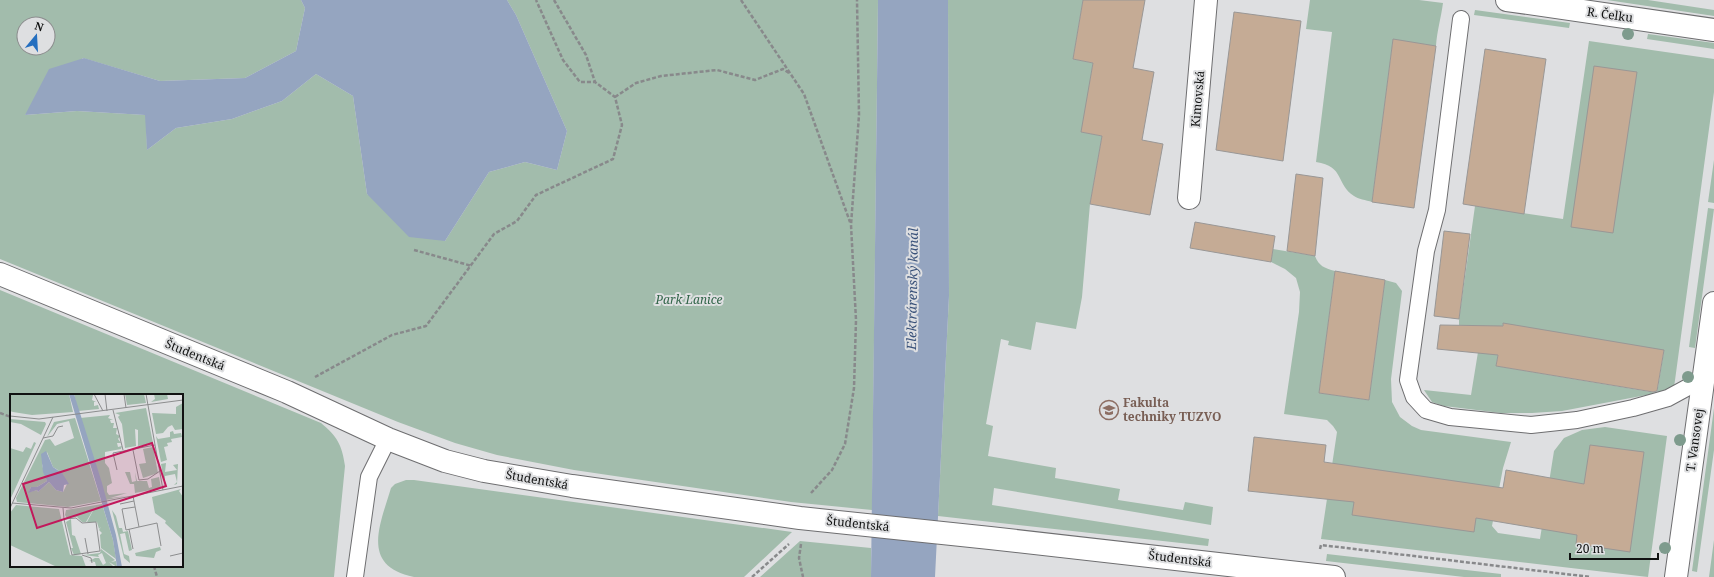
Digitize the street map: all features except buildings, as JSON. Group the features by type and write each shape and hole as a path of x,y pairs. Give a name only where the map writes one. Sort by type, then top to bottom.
{"street":[{"name":"Kimovská","path":"1189,198 1206,0"},
{"name":"R. Čelku","path":"1506,0 1714,30"},
{"name":"Študentská","path":"0,274 287,392 388,439 445,461 484,471 572,486 800,518 990,538 1273,574 1334,577"},
{"name":"T. Vansovej","path":"1676,577 1714,303"}],"lane":[{"path":"1461,19 1437,210 1426,251 1408,380 1414,397 1426,410 1450,417 1531,425 1577,420 1633,408 1668,398 1704,379"},
{"path":"354,577 369,477 388,439"}],"path":[{"path":"536,0 563,60 580,82 596,82"},
{"path":"287,392 392,335 426,326 472,266 494,234 517,221 536,195 613,159 622,125 615,97 596,82 586,55 554,0"},
{"path":"741,0 804,94 851,225"},
{"path":"818,485 832,470 845,444 854,388 856,320 851,225 859,115 857,0"},
{"path":"615,97 636,83 661,76 696,71 717,70 755,80 783,69 790,74"},
{"path":"414,250 472,266"},
{"path":"0,413 10,417"},
{"path":"752,577 792,541"},
{"path":"802,541 800,558 803,577"},
{"path":"1320,553 1321,545 1591,577"},
{"path":"154,567 157,577"}],"green space":[{"name":"Park Lanice","path":"0,0 301,0 305,8 296,51 245,78 160,81 83,58 25,115 77,111 146,115 147,150 176,128 232,119 282,101 316,74 353,96 367,194 445,241 489,172 525,162 557,170 567,131 516,15 507,0 878,0 872,510 791,502 574,470 497,455 455,443 398,422 0,259"},
{"path":"948,0 1083,0 1073,59 1093,63 1082,132 1102,136 1090,204 1082,297 1076,329 1036,322 1031,350 1008,345 1009,341 1001,339 986,424 993,426 988,456 1056,468 1055,478 1120,489 1118,500 1183,510 1185,502 1213,507 1211,525 994,488 992,505 1209,539 1208,546 938,516 949,296"},
{"path":"1310,0 1419,0 1443,3 1436,46 1393,40 1372,202 1360,199 1348,192 1332,167 1316,162 1332,32 1306,29"},
{"path":"1607,0 1648,0 1714,10 1714,16"},
{"path":"1475,10 1570,23 1569,28 1474,15"},
{"path":"1648,34 1714,43 1714,49 1647,39"},
{"path":"1589,41 1714,59 1714,92 1673,395 1657,393 1562,411 1532,413 1501,413 1444,406 1432,402 1424,390 1471,395 1478,352 1479,327 1459,325 1459,319 1475,206 1563,219","holes":["1503,324 1664,351 1657,393 1496,366"]},
{"path":"1714,160 1714,203 1708,202"},
{"path":"1708,208 1714,209 1695,348 1689,347"},
{"path":"1273,249 1315,256 1322,266 1335,271 1319,393 1369,400 1385,280 1396,283 1402,291 1391,379 1392,402 1400,417 1412,426 1421,430 1511,442 1503,468 1492,526 1498,533 1540,539 1554,451 1564,438 1582,430 1605,427 1667,436 1648,577 1321,539 1337,432 1327,420 1284,414 1299,312 1300,292 1296,278 1285,269 1271,262"},
{"path":"0,290 321,423 331,432 338,442 345,466 334,577 0,577"},
{"path":"1714,408 1714,450 1697,572 1692,571"},
{"path":"406,480 792,532 744,577 414,577 397,572 386,564 380,554 378,542 382,516 391,488 395,484"},
{"path":"1714,540 1714,577 1709,577"},
{"path":"800,541 871,548 871,577 760,577"},
{"path":"1327,554 1501,574 1501,577 1464,577 1326,561"}],"water":[{"path":"301,0 507,0 516,15 567,131 557,170 525,162 489,172 445,241 409,237 367,194 353,96 316,74 282,101 232,119 176,128 147,150 145,115 77,111 25,115 49,69 84,58 160,81 245,78 296,51 305,8"},
{"name":"Elektrárenský kanál","path":"878,0 948,0 949,296 935,577 871,577"}],"place":[{"name":"Fakulta techniky TUZVO","path":"1109,410"}]}
